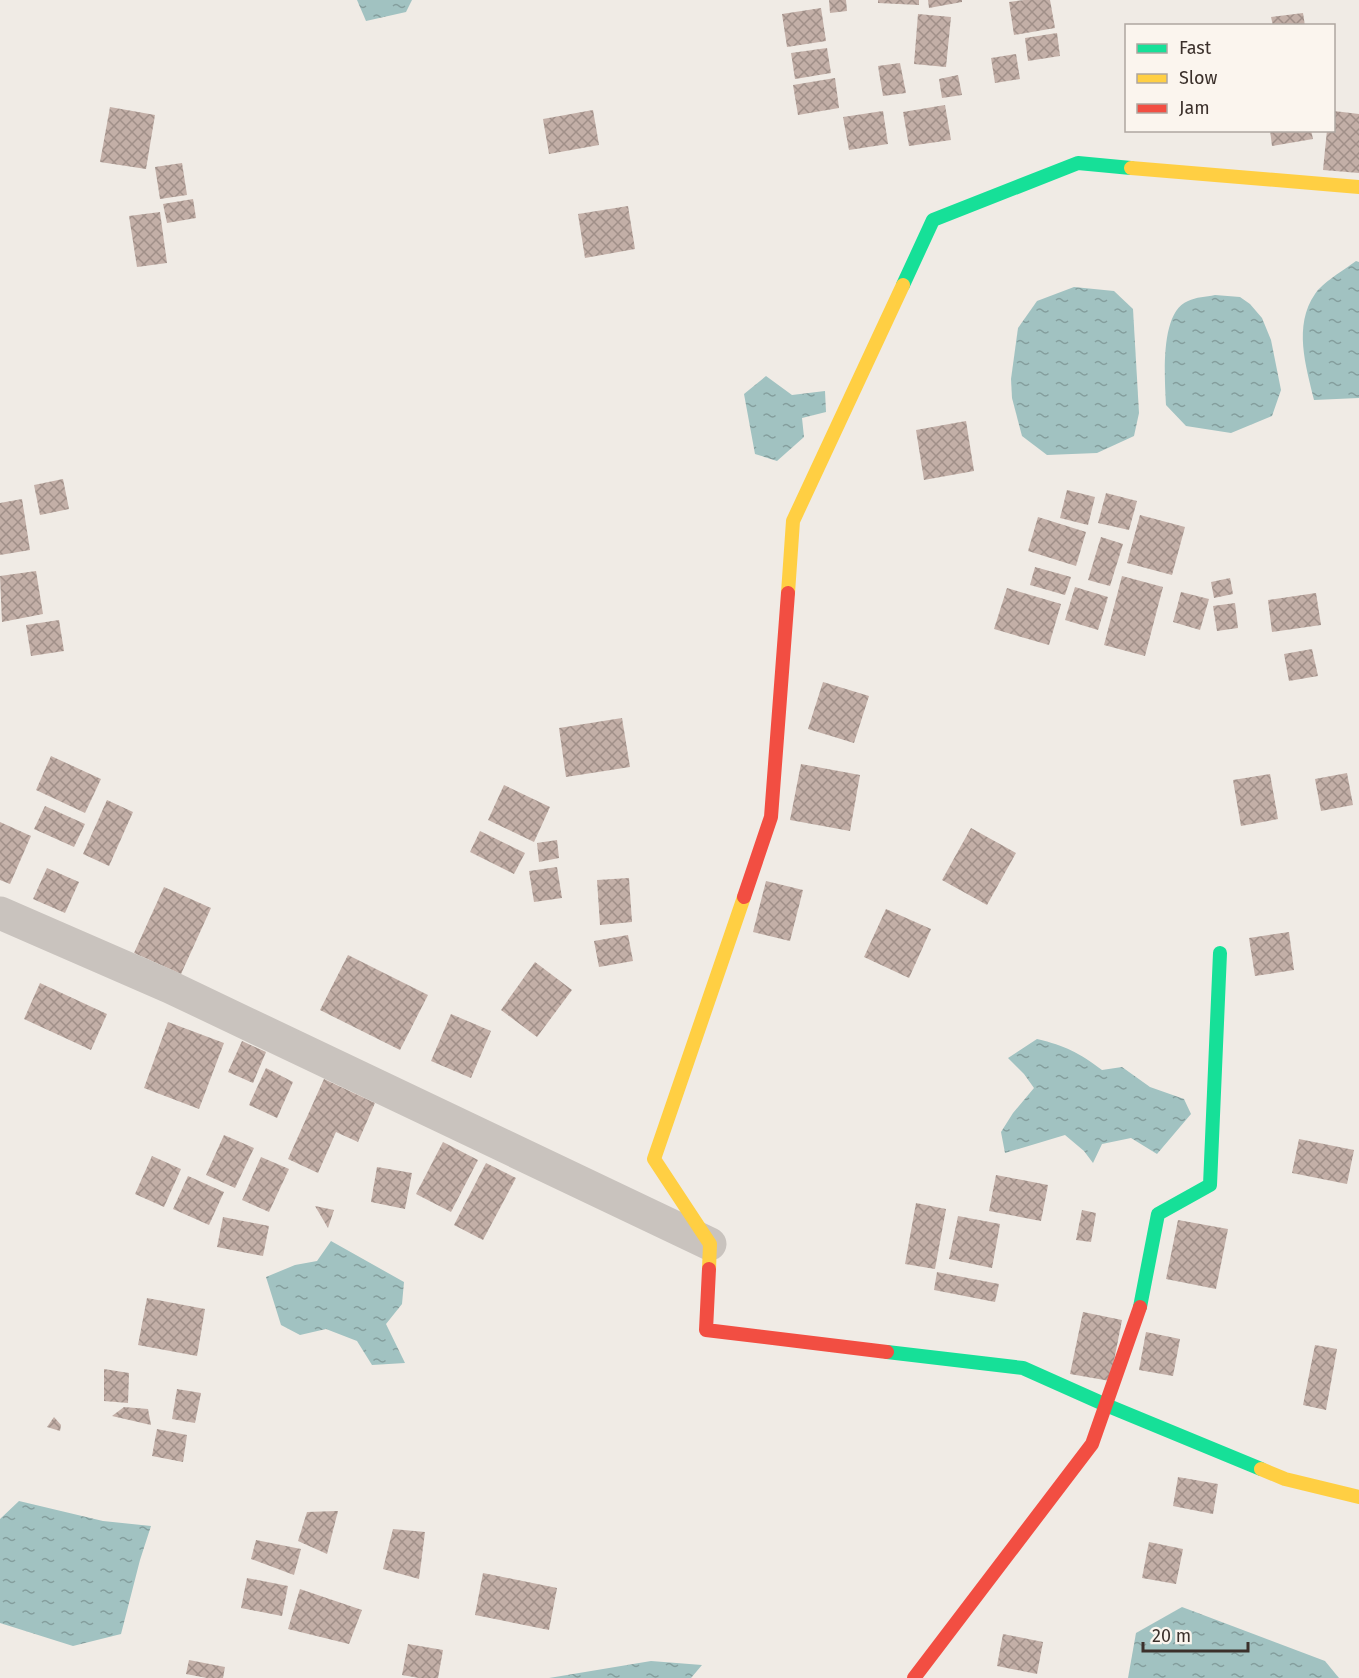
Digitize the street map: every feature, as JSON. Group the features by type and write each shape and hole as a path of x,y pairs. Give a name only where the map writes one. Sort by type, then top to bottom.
{"street":[{"path":"1359,187 1077,163 933,220 793,521 771,818 654,1159 710,1244 706,1330 1023,1368 1285,1479 1359,1497"},
{"path":"0,913 170,987 710,1244"},
{"path":"914,1678 1092,1444 1142,1300 1158,1214 1210,1185 1220,953"}],"water":[{"path":"357,0 412,0 406,12 366,21"},
{"path":"1356,261 1359,262 1359,398 1314,400 1303,346 1304,319 1308,306 1323,285"},
{"path":"1074,287 1114,291 1133,309 1139,413 1134,436 1097,453 1047,455 1022,436 1012,398 1011,379 1018,328 1037,301"},
{"path":"1215,295 1240,297 1250,304 1262,318 1271,340 1281,390 1272,416 1231,433 1186,426 1166,405 1166,348 1172,319 1179,308 1188,301"},
{"path":"766,376 792,395 825,391 826,412 802,418 804,437 777,461 755,454 744,394"},
{"path":"1037,1039 1071,1050 1102,1070 1122,1067 1150,1087 1184,1099 1191,1114 1157,1154 1131,1138 1102,1144 1093,1163 1084,1151 1065,1135 1005,1153 1001,1132 1013,1113 1034,1088 1008,1058"},
{"path":"331,1241 404,1282 402,1304 386,1324 405,1363 372,1365 357,1341 326,1329 300,1335 281,1325 266,1277 295,1265 317,1261"},
{"path":"19,1501 103,1521 151,1526 121,1634 73,1646 0,1623 0,1519"},
{"path":"1182,1607 1325,1661 1339,1678 1128,1678 1136,1633"},
{"path":"651,1661 702,1665 691,1678 549,1678"}],"building":[{"path":"829,0 846,0 847,11 830,13"},
{"path":"878,0 919,0 919,5 878,3"},
{"path":"928,0 962,0 962,2 929,8"},
{"path":"1050,0 1055,28 1014,35 1009,2"},
{"path":"821,8 826,41 787,47 782,14"},
{"path":"1303,13 1305,24 1273,24 1271,17"},
{"path":"918,14 951,17 946,67 914,64"},
{"path":"1057,33 1060,56 1028,61 1025,38"},
{"path":"827,48 831,73 795,79 791,53"},
{"path":"1016,54 1020,79 995,83 991,58"},
{"path":"900,63 906,93 883,96 878,66"},
{"path":"958,75 962,95 942,98 939,79"},
{"path":"835,78 839,108 798,115 793,85"},
{"path":"945,105 951,140 909,146 903,112"},
{"path":"110,107 155,115 146,169 100,162"},
{"path":"593,110 599,145 549,154 543,119"},
{"path":"883,111 888,144 849,150 843,117"},
{"path":"1335,111 1359,114 1359,173 1323,170 1327,132 1335,132"},
{"path":"1270,132 1311,132 1313,139 1272,146"},
{"path":"182,163 187,195 160,199 155,167"},
{"path":"193,199 196,218 167,223 163,204"},
{"path":"628,206 635,249 585,258 578,214"},
{"path":"160,212 167,263 137,267 129,216"},
{"path":"966,421 974,471 924,480 916,430"},
{"path":"63,479 69,509 40,515 34,485"},
{"path":"1067,490 1095,497 1088,525 1060,518"},
{"path":"1106,493 1137,501 1129,530 1098,523"},
{"path":"22,499 30,550 0,555 0,503"},
{"path":"1140,515 1185,527 1172,575 1127,563"},
{"path":"1038,517 1086,532 1076,566 1028,551"},
{"path":"1101,537 1123,544 1110,586 1088,580"},
{"path":"1035,567 1071,577 1065,595 1030,585"},
{"path":"36,571 43,614 2,622 0,576"},
{"path":"1122,576 1163,587 1145,656 1104,645"},
{"path":"1230,578 1233,594 1214,598 1211,582"},
{"path":"1075,587 1108,597 1098,630 1065,620"},
{"path":"1007,588 1061,604 1049,645 994,629"},
{"path":"1181,592 1209,599 1200,630 1173,622"},
{"path":"1316,593 1321,625 1272,632 1268,600"},
{"path":"1235,603 1238,628 1217,631 1213,606"},
{"path":"59,620 64,651 31,656 26,625"},
{"path":"1312,649 1318,676 1289,681 1284,654"},
{"path":"823,682 869,696 854,743 808,729"},
{"path":"622,718 630,767 566,777 559,728"},
{"path":"51,756 101,779 85,813 36,790"},
{"path":"801,764 860,775 850,831 790,820"},
{"path":"1347,773 1353,805 1321,811 1315,779"},
{"path":"1270,774 1278,819 1241,826 1233,780"},
{"path":"504,785 550,807 534,842 488,820"},
{"path":"107,800 133,812 109,866 83,854"},
{"path":"45,806 85,824 74,847 34,829"},
{"path":"0,822 31,836 10,884 0,880"},
{"path":"971,828 1016,853 987,905 942,880"},
{"path":"480,831 525,853 514,874 470,852"},
{"path":"557,840 559,858 539,862 537,843"},
{"path":"557,867 562,898 534,902 529,871"},
{"path":"47,868 79,882 65,913 33,899"},
{"path":"629,878 632,922 600,925 597,880"},
{"path":"766,881 803,890 790,941 753,932"},
{"path":"164,887 211,908 181,974 134,953"},
{"path":"886,909 931,929 909,978 864,957"},
{"path":"1289,932 1294,970 1255,976 1249,938"},
{"path":"628,935 633,961 599,967 594,941"},
{"path":"348,955 428,995 400,1050 320,1010"},
{"path":"535,962 572,990 537,1037 501,1010"},
{"path":"40,983 107,1014 91,1050 24,1019"},
{"path":"451,1014 491,1031 471,1078 431,1061"},
{"path":"168,1022 224,1043 199,1109 144,1088"},
{"path":"242,1041 266,1052 253,1083 228,1072"},
{"path":"266,1068 293,1082 277,1118 249,1105"},
{"path":"324,1079 375,1103 358,1142 336,1132 318,1173 288,1159"},
{"path":"224,1135 254,1148 235,1188 206,1175"},
{"path":"1299,1139 1354,1150 1347,1184 1292,1173"},
{"path":"443,1142 478,1160 451,1212 416,1194"},
{"path":"152,1156 181,1169 164,1207 135,1194"},
{"path":"261,1157 289,1169 269,1212 242,1200"},
{"path":"486,1163 516,1178 483,1240 454,1225"},
{"path":"377,1167 412,1173 405,1209 371,1202"},
{"path":"996,1175 1048,1185 1041,1221 989,1211"},
{"path":"188,1176 224,1192 209,1225 173,1209"},
{"path":"916,1203 946,1209 935,1269 905,1264"},
{"path":"315,1206 334,1210 328,1228"},
{"path":"1082,1210 1096,1213 1091,1242 1076,1240"},
{"path":"958,1216 1000,1224 992,1268 949,1259"},
{"path":"223,1217 269,1226 263,1256 217,1247"},
{"path":"1178,1220 1228,1229 1216,1289 1166,1279"},
{"path":"937,1272 999,1284 995,1302 934,1290"},
{"path":"147,1298 205,1309 197,1356 138,1345"},
{"path":"1083,1312 1122,1320 1110,1381 1070,1374"},
{"path":"1146,1332 1180,1339 1173,1376 1139,1370"},
{"path":"1315,1345 1337,1349 1326,1410 1303,1405"},
{"path":"104,1369 129,1373 128,1403 104,1401"},
{"path":"177,1389 201,1393 195,1423 172,1419"},
{"path":"124,1407 148,1409 151,1425 112,1416"},
{"path":"54,1417 61,1425 60,1431 47,1427"},
{"path":"157,1429 187,1435 183,1462 152,1456"},
{"path":"1178,1477 1218,1484 1213,1514 1173,1506"},
{"path":"338,1511 327,1554 298,1541 307,1512"},
{"path":"393,1529 425,1532 419,1579 383,1569"},
{"path":"256,1540 301,1549 294,1575 251,1559"},
{"path":"1149,1542 1183,1549 1176,1584 1142,1578"},
{"path":"483,1573 557,1588 549,1630 475,1615"},
{"path":"247,1578 288,1586 282,1616 241,1608"},
{"path":"300,1589 362,1610 349,1644 288,1629"},
{"path":"1003,1634 1043,1642 1037,1674 997,1666"},
{"path":"408,1644 443,1650 438,1678 402,1675"},
{"path":"189,1660 225,1667 223,1678 186,1674"}],"traffic: fast":[{"path":"903,285 933,220 1078,163 1131,168"},
{"path":"1140,1307 1158,1214 1210,1185 1220,953"},
{"path":"887,1352 1023,1368 1261,1469"}],"traffic: slow":[{"path":"1131,168 1359,187"},
{"path":"788,593 793,521 903,285"},
{"path":"709,1269 710,1244 654,1159 744,897"},
{"path":"1261,1469 1285,1479 1359,1497"}],"traffic: jam":[{"path":"744,897 771,817 788,593"},
{"path":"709,1269 706,1330 887,1352"},
{"path":"914,1678 1092,1444 1140,1307"}]}
